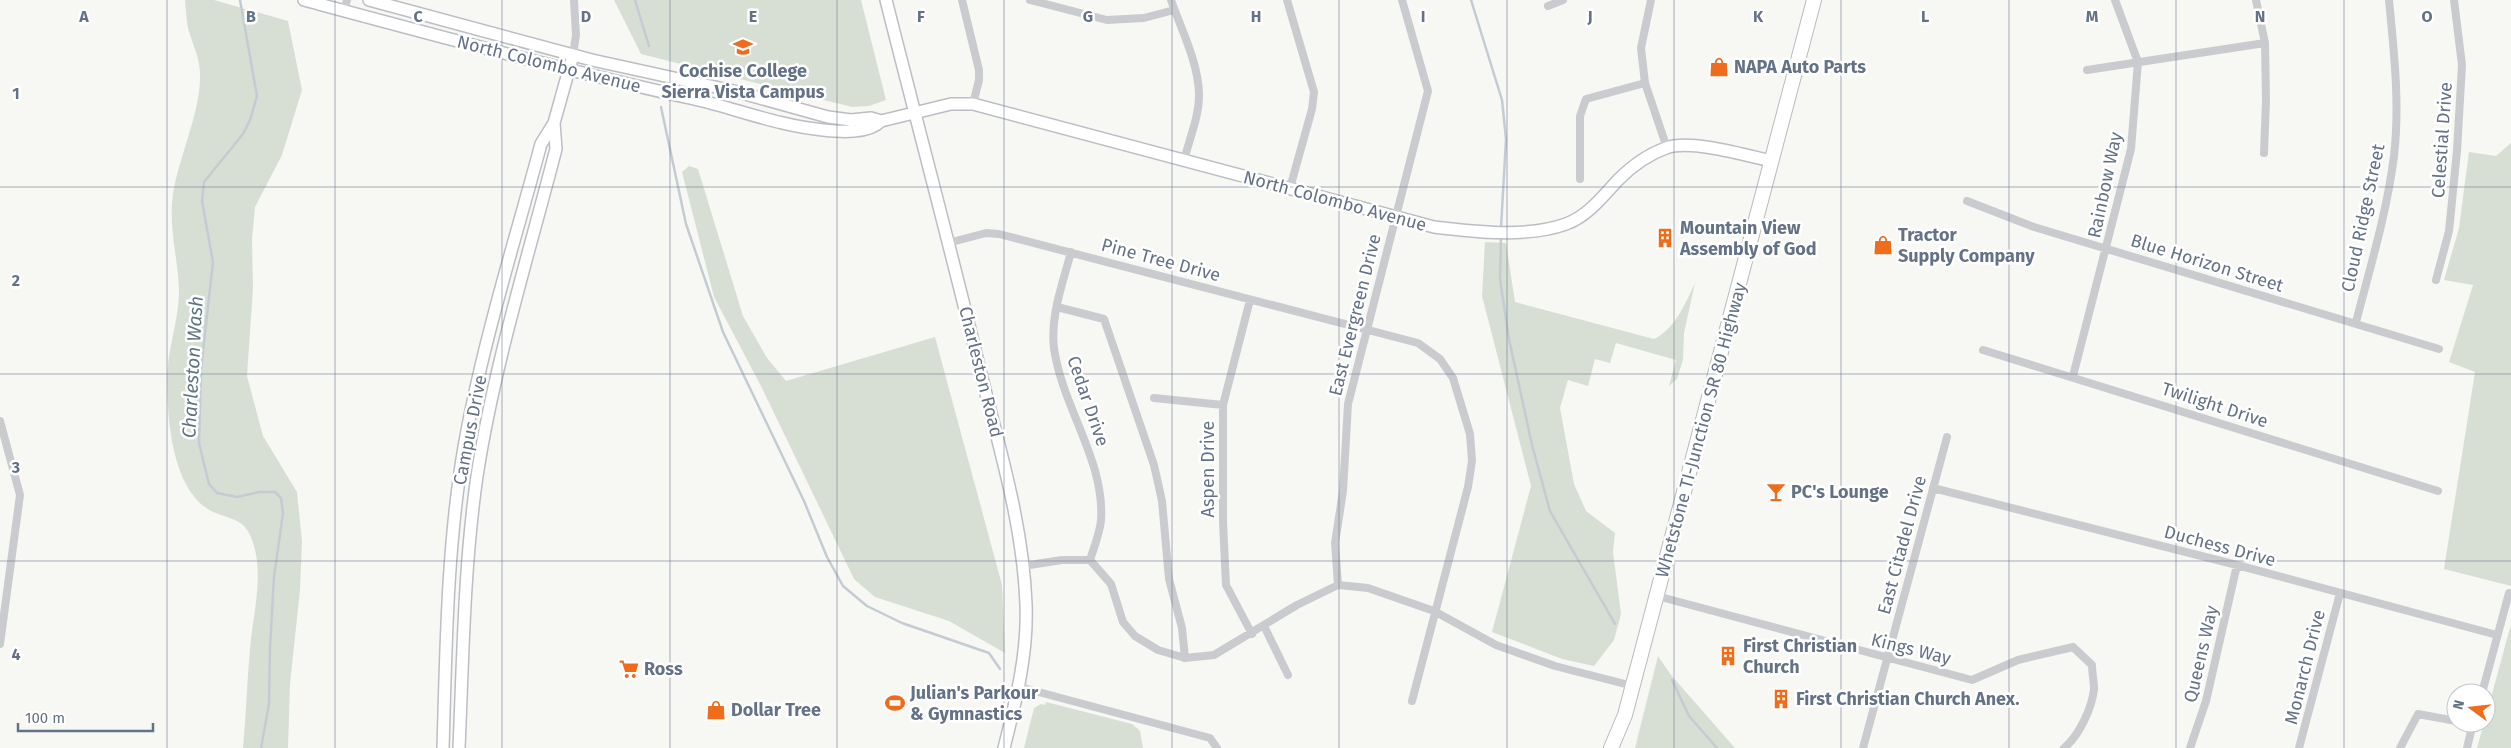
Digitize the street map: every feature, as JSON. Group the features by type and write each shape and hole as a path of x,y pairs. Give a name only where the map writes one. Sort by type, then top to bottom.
{"highway":[{"name":"Whetstone TI-Junction SR 80 Highway","path":"1622,748 1626,715 1633,686 1814,0"},
{"name":"Whetstone TI-Junction SR 80 Highway","path":"1611,748 1626,715"}],"street":[{"name":"North Colombo Avenue","path":"304,0 346,5 569,70 799,126 823,130 856,130 874,127 881,121 951,104 973,104 1434,227 1474,232 1544,229 1567,223 1589,210 1628,170 1667,148"},
{"name":"North Colombo Avenue","path":"369,0 573,55 738,92 828,117 851,120 871,118 881,121"},
{"name":"Campus Drive","path":"443,748 450,560 464,447 490,332 539,150 554,123 573,55 576,35 574,0"},
{"name":"Charleston Road","path":"886,0 1017,523 1026,605 1025,648 1020,687 1004,748"},
{"path":"962,0 979,70 979,80 973,104"},
{"path":"1030,0 1107,20 1136,19 1174,10"},
{"path":"1171,0 1197,77 1199,93 1198,106 1184,161"},
{"path":"1287,0 1314,92 1312,109 1290,188"},
{"name":"East Evergreen Drive","path":"1338,584 1335,543 1343,491 1348,404 1428,91 1402,0"},
{"path":"1548,6 1563,0"},
{"path":"1651,0 1641,48 1646,83 1667,148 1714,149 1771,161"},
{"name":"Rainbow Way","path":"2073,376 2107,249 2131,149 2138,62 2115,0"},
{"path":"2256,0 2265,43 2266,100 2264,153"},
{"name":"Cloud Ridge Street","path":"2356,322 2379,234 2394,156 2396,75 2389,0"},
{"name":"Celestial Drive","path":"2436,280 2449,231 2458,151 2462,65 2454,0"},
{"path":"2087,70 2265,43"},
{"path":"1580,178 1580,116 1586,99 1646,83"},
{"name":"Campus Drive","path":"459,748 468,568 477,477 492,400 556,149 554,123"},
{"name":"Blue Horizon Street","path":"1967,201 2034,227 2356,322 2439,349"},
{"name":"Pine Tree Drive","path":"948,243 986,233 999,234 1418,343 1440,359 1452,378 1470,434 1472,462 1468,487 1434,611"},
{"name":"Cedar Drive","path":"1071,252 1053,328 1054,350 1071,410 1094,464 1101,501 1101,521 1090,560"},
{"name":"Aspen Drive","path":"1250,300 1224,405 1223,522 1226,585 1252,634"},
{"path":"1057,307 1104,319 1158,483 1162,501 1168,578 1182,628 1185,658"},
{"name":"Twilight Drive","path":"1984,350 2073,376 2438,491"},
{"path":"1154,398 1224,405"},
{"path":"0,421 20,495 0,644"},
{"name":"East Citadel Drive","path":"1863,748 1947,437"},
{"name":"Duchess Drive","path":"1933,488 2237,565 2497,635"},
{"path":"1023,566 1062,560 1090,560 1111,584 1123,622 1135,636 1158,650 1185,658 1214,655 1252,634 1297,605 1338,584 1368,588 1434,611 1496,645 1555,666 1633,686"},
{"name":"Queens Way","path":"2190,748 2206,701 2237,565"},
{"name":"Monarch Drive","path":"2299,748 2340,592"},
{"path":"2485,683 2509,593"},
{"name":"Kings Way","path":"1657,596 1972,680 2018,660 2073,647 2092,665 2094,689 2085,718 2070,744 2064,748"},
{"path":"1412,701 1434,611"},
{"path":"1264,626 1288,675"},
{"path":"1020,687 1210,738 1217,748"},
{"path":"2400,748 2418,714 2446,718"},
{"path":"2467,748 2470,733"}],"shaded area":[{"path":"185,0 214,0 288,21 302,90 282,155 255,207 252,240 253,288 247,376 263,436 297,492 302,541 300,590 290,684 288,748 243,748 250,649 258,576 255,548 247,529 243,525 211,511 198,501 188,488 175,455 171,436 167,373 179,294 172,219 173,194 197,103 200,74 197,56 188,28"},
{"name":"Cochise College Sierra Vista Campus","path":"614,0 861,0 886,100 869,106 852,107 641,54"},
{"path":"2511,143 2511,586 2444,569 2475,372 2449,362 2473,285 2444,280 2459,228 2469,152 2496,156"},
{"path":"689,166 698,169 743,316 767,358 786,381 935,337 1002,585 1005,653 949,621 875,597 854,579 762,388 714,297 682,172"},
{"path":"1485,242 1506,243 1515,302 1654,339 1674,322 1695,283 1684,333 1683,360 1677,379 1669,386 1676,360 1616,343 1610,363 1595,359 1588,386 1568,380 1560,408 1574,484 1586,511 1615,533 1613,552 1621,614 1614,640 1594,666 1562,659 1492,632 1531,486 1482,296"},
{"path":"2511,624 2511,748 2477,748 2481,733 2496,733 2495,683"},
{"path":"1658,656 1671,675 1735,748 1635,748"},
{"path":"1046,702 1132,724 1140,731 1143,748 1024,748 1034,708 1041,704 1045,705"}],"waterway":[{"name":"Charleston Wash","path":"240,0 257,96 250,120 243,134 204,182 202,201 213,262 201,369 199,443 209,484 217,493 237,497 259,492 275,492 281,498 283,513 274,577 269,704 261,748"},
{"path":"635,0 649,46"},
{"path":"1471,0 1502,100 1506,139 1501,228"},
{"path":"661,107 686,224 723,332 804,501 827,557 843,586 867,606 902,623 989,653 1000,669"},
{"path":"1501,236 1500,279 1509,339 1532,445 1550,511 1615,624"},
{"path":"1672,680 1689,716 1717,748"}],"place":[{"name":"Cochise College Sierra Vista Campus","path":"743,47"},
{"name":"NAPA Auto Parts","path":"1719,67"},
{"name":"Mountain View Assembly of God","path":"1665,238"},
{"name":"Tractor Supply Company","path":"1883,245"},
{"name":"PC's Lounge","path":"1776,492"},
{"name":"First Christian Church","path":"1728,656"},
{"name":"Ross","path":"629,669"},
{"name":"First Christian Church Anex.","path":"1781,699"},
{"name":"Julian's Parkour & Gymnastics","path":"895,703"},
{"name":"Dollar Tree","path":"716,710"}]}
